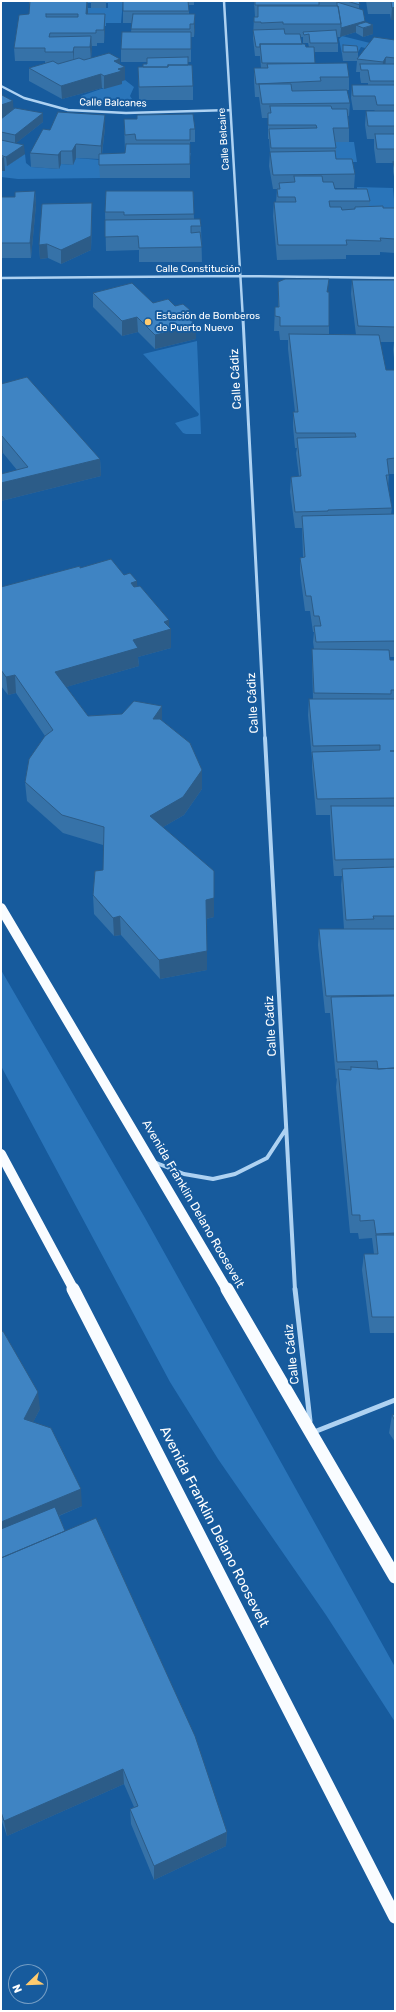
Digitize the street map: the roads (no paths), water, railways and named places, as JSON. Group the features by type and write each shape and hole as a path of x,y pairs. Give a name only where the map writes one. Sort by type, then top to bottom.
{"main road":[{"name":"Avenida Franklin Delano Roosevelt","path":"1,908 152,1161 395,1577"},
{"name":"Avenida Franklin Delano Roosevelt","path":"1,1154 110,1358 395,1917"}],"street":[{"name":"Calle Belcaire","path":"224,1 241,276"},
{"name":"Calle Balcanes","path":"1,86 24,98 68,110 126,113 230,110"},
{"name":"Calle Constitución","path":"1,278 241,276 395,278"},
{"name":"Calle Cádiz","path":"241,276 293,1270 311,1433"},
{"path":"152,1161 191,1175 213,1179 235,1174 252,1167 267,1158 286,1128"},
{"path":"311,1433 395,1400"}],"place":[{"name":"Estación de Bomberos de Puerto Nuevo","path":"148,322"}]}
